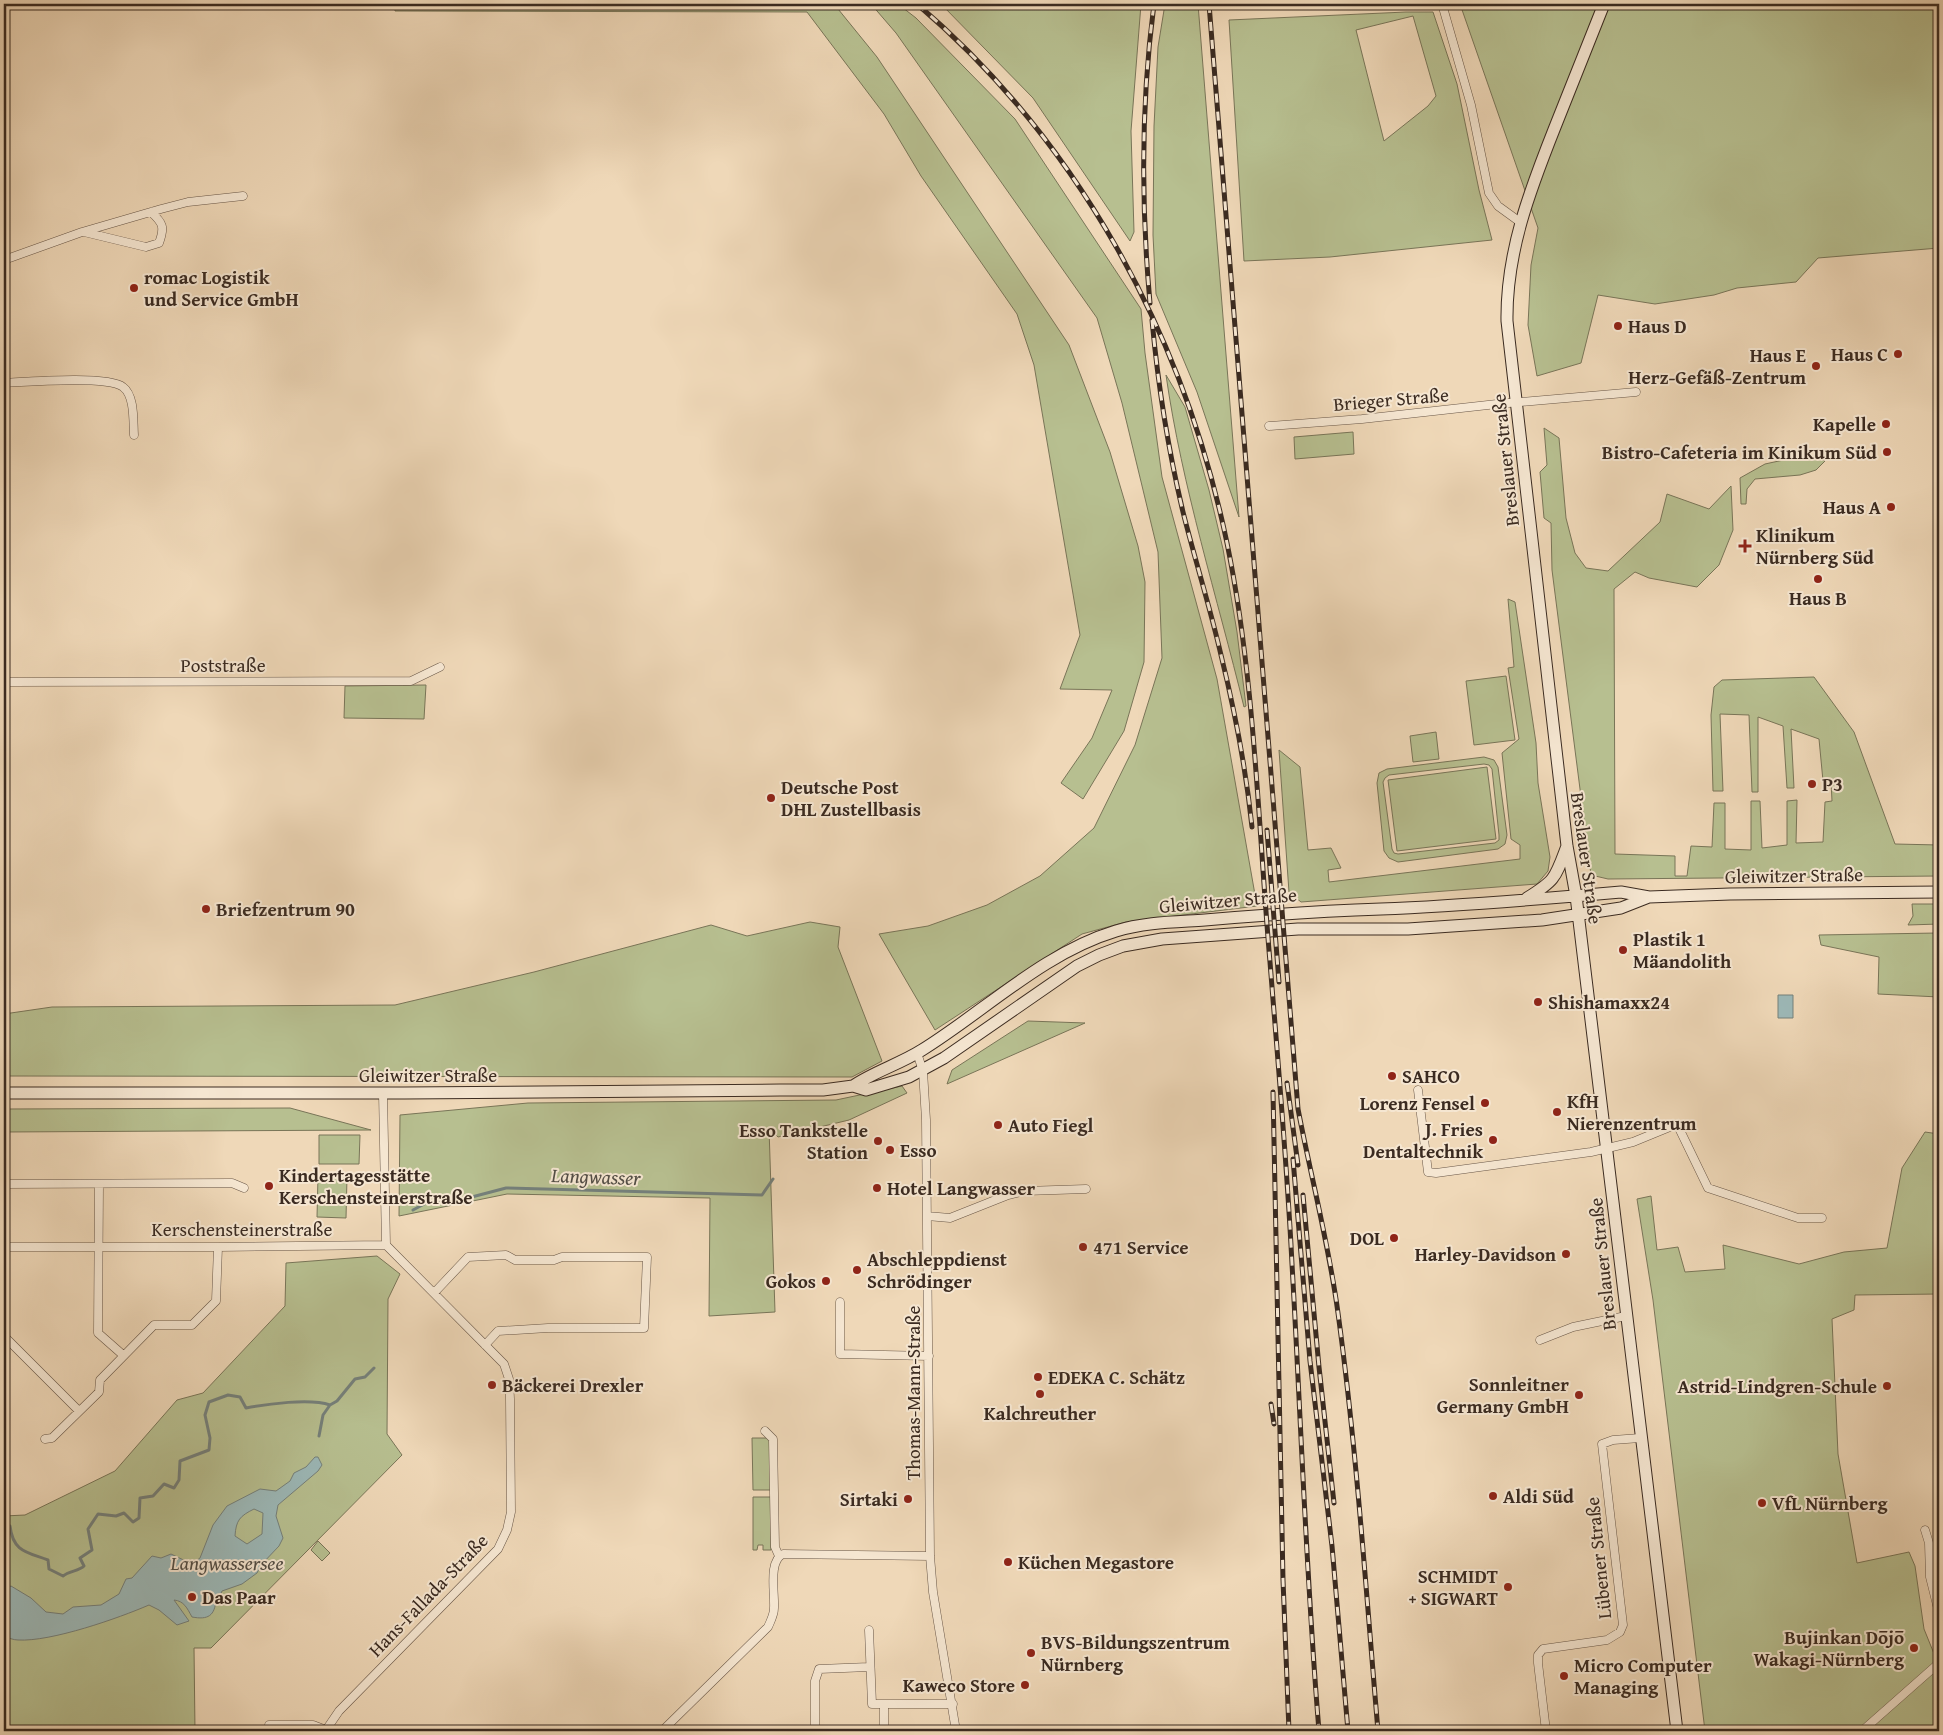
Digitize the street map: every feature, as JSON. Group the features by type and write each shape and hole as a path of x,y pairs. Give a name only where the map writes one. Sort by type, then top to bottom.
{"main road":[{"name":"Breslauer Straße","path":"1604,4 1520,222 1511,263 1507,303 1508,330 1567,846 1576,896 1640,1438 1677,1731"},
{"path":"1525,899 1547,886 1554,879 1567,846"},
{"name":"Gleiwitzer Straße","path":"853,1086 864,1078 887,1069 917,1053 1059,957 1091,940 1125,928 1168,922 1300,912 1390,909 1622,892 1649,896 1939,892"},
{"name":"Gleiwitzer Straße","path":"4,1093 814,1090 853,1086 866,1090 896,1082 923,1070 944,1058 1077,966 1130,944 1162,939 1294,929 1408,930 1542,920 1621,908 1649,896"}],"street":[{"path":"1442,4 1471,105 1489,193 1498,206 1520,222"},
{"path":"4,260 82,232 161,209 188,202 243,196"},
{"path":"82,232 149,247 159,243 163,232 161,221 151,212"},
{"path":"4,382 60,380 112,382 123,387 130,396 134,435"},
{"name":"Brieger Straße","path":"1269,426 1362,419 1636,392"},
{"name":"Poststraße","path":"4,682 410,681 440,667"},
{"name":"Thomas-Mann-Straße","path":"917,1053 923,1070 926,1120 930,1556 933,1592 956,1731"},
{"path":"1418,1090 1428,1172 1436,1173 1607,1149 1646,1138 1677,1124 1708,1188 1798,1218 1822,1218"},
{"path":"384,1093 386,1245"},
{"path":"4,1184 232,1183 244,1188"},
{"path":"99,1184 98,1333 123,1355"},
{"path":"927,1216 950,1218 1008,1195 1025,1191 1086,1189"},
{"name":"Kerschensteinerstraße","path":"4,1247 386,1245"},
{"name":"Hans-Fallada-Straße","path":"269,1725 313,1725 327,1731 339,1711 494,1553 508,1530 511,1512 509,1379 504,1364 386,1245"},
{"path":"45,1439 52,1438 99,1392 100,1380 154,1325 192,1325 216,1301 218,1247"},
{"path":"434,1293 468,1257 506,1256 514,1260 554,1260 562,1256 647,1257 644,1328 558,1328 498,1331 485,1345"},
{"path":"840,1302 840,1354 929,1356"},
{"path":"1540,1340 1573,1327 1626,1316"},
{"path":"4,1336 79,1411"},
{"path":"765,1431 772,1439 774,1546 779,1556"},
{"name":"Lübener Straße","path":"1546,1731 1538,1655 1543,1649 1607,1640 1620,1632 1623,1625 1602,1444 1613,1440 1640,1438"},
{"path":"1925,1530 1930,1543 1930,1577 1939,1614"},
{"path":"662,1731 768,1627 774,1610 774,1567 779,1556 783,1554 930,1556"},
{"path":"869,1630 872,1704 953,1704"},
{"path":"1862,1731 1939,1663"},
{"path":"815,1731 815,1681 819,1669 870,1667"},
{"path":"884,1704 884,1731"}],"green space":[{"path":"395,4 834,4 877,57 1069,345 1110,452 1138,546 1145,582 1144,662 1124,731 1083,799 1061,783 1092,738 1112,690 1060,689 1080,635 1034,365 1017,314 921,176 884,114 807,12 395,11"},
{"path":"871,4 898,4 916,18 1015,119 1141,309 1162,477 1217,679 1257,906 1126,922 1082,934 935,1030 879,934 928,926 987,905 1040,876 1094,828 1135,745 1162,658 1158,552 1122,403 1097,318 896,33"},
{"path":"941,4 1141,4 1131,131 1134,232 1130,241 1033,98"},
{"path":"1165,4 1198,4 1239,517 1197,392 1156,294 1153,235 1154,126 1158,47"},
{"path":"1460,4 1939,4 1939,248 1818,258 1796,282 1737,288 1714,295 1655,304 1598,295 1581,363 1537,376 1528,325 1531,265 1538,228"},
{"path":"1433,12 1457,84 1479,190 1492,240 1330,257 1244,261 1229,20","holes":["1413,16 1436,96 1428,106 1384,141 1356,30"]},
{"path":"1166,375 1185,407 1209,490 1223,549 1237,632 1246,706 1244,707 1181,459"},
{"path":"1544,428 1559,438 1566,518 1575,553 1586,568 1608,571 1660,522 1667,494 1709,509 1731,486 1733,530 1719,565 1697,587 1649,578 1635,572 1614,589 1615,854 1675,856 1675,876 1687,876 1691,846 1712,847 1714,803 1725,803 1725,849 1751,850 1751,801 1760,801 1762,848 1787,845 1787,801 1797,800 1796,843 1823,842 1825,802 1832,801 1831,781 1823,781 1819,739 1791,729 1794,788 1787,788 1783,726 1758,717 1758,792 1752,792 1749,715 1720,714 1723,791 1713,791 1711,715 1714,687 1722,680 1814,677 1854,732 1895,844 1939,845 1939,876 1608,879 1591,875 1552,570 1551,523 1544,518 1540,472 1547,465"},
{"path":"1353,432 1354,454 1295,459 1294,437"},
{"path":"1802,456 1815,456 1825,461 1816,470 1800,475 1755,479 1747,489 1746,504 1741,504 1740,478 1765,464"},
{"path":"1508,599 1515,602 1536,743 1538,783 1550,857 1548,871 1537,884 1301,902 1289,892 1279,750 1300,767 1308,850 1331,848 1341,868 1328,870 1329,882 1520,859 1520,845 1511,839 1502,753 1519,739 1508,668 1514,667"},
{"path":"1506,676 1515,740 1474,745 1466,681"},
{"path":"426,685 424,719 344,718 345,686"},
{"path":"1436,732 1439,759 1413,762 1410,736"},
{"path":"1484,757 1494,760 1498,767 1507,835 1505,844 1498,849 1398,862 1389,858 1384,851 1377,783 1379,773 1387,769","holes":["1489,765 1492,769 1499,840 1495,843 1394,853 1383,782 1385,778 1389,775"]},
{"path":"1487,767 1496,839 1397,851 1388,780"},
{"path":"1912,904 1939,904 1939,924 1908,925 1913,916"},
{"path":"810,922 840,927 838,947 882,1061 852,1077 4,1076 4,1014 52,1007 395,1005 534,972 711,925 747,936"},
{"path":"1937,933 1939,997 1878,994 1879,957 1821,945 1819,935"},
{"path":"1028,1021 1085,1023 947,1084 952,1070"},
{"path":"902,1086 907,1093 849,1120 778,1137 769,1128 775,1312 709,1316 710,1198 507,1194 399,1216 400,1115 528,1103 836,1100"},
{"path":"290,1108 371,1130 4,1132 4,1109"},
{"name":"VfL Nürnberg","path":"1925,1132 1939,1134 1939,1294 1855,1295 1854,1310 1832,1319 1838,1454 1857,1563 1909,1552 1915,1566 1924,1629 1939,1666 1939,1731 1705,1731 1653,1300 1637,1199 1651,1196 1657,1250 1678,1247 1685,1272 1725,1269 1723,1245 1799,1264 1844,1252 1887,1248 1902,1168"},
{"path":"319,1135 360,1135 359,1164 319,1164"},
{"path":"318,1176 347,1177 346,1218 317,1217"},
{"path":"377,1256 400,1274 388,1299 387,1434 402,1455 211,1648 194,1648 195,1731 4,1731 4,1516 25,1515 115,1471 177,1400 203,1393 285,1306 286,1263"},
{"path":"752,1438 771,1438 771,1490 753,1490"},
{"path":"753,1497 771,1497 771,1550 763,1550 763,1545 758,1545 757,1550 753,1550"},
{"path":"318,1541 330,1553 322,1561 311,1550"}],"water":[{"path":"1778,995 1793,995 1793,1018 1778,1018"},
{"name":"Langwassersee","path":"315,1457 318,1457 322,1465 318,1471 278,1505 276,1516 283,1538 279,1546 261,1565 257,1573 242,1584 222,1591 219,1598 216,1599 214,1609 210,1615 202,1618 192,1617 183,1603 174,1600 189,1621 177,1625 159,1610 149,1605 103,1622 48,1637 18,1640 4,1636 4,1589 11,1586 31,1598 46,1612 63,1614 73,1607 101,1605 119,1594 126,1579 132,1578 152,1556 161,1558 171,1554 192,1564 200,1558 213,1525 227,1506 260,1489 276,1491 290,1481 294,1473 306,1467","holes":["254,1509 263,1513 262,1534 247,1544 235,1536 236,1526 242,1516"]}],"waterway":[{"name":"Langwasser","path":"413,1210 426,1203 468,1198 506,1188 762,1195 773,1179"},
{"name":"Langwasser","path":"319,1436 323,1415 330,1405 337,1401 355,1379 365,1377 374,1368"},
{"name":"Langwasser","path":"4,1525 10,1526 14,1541 22,1550 48,1560 49,1569 63,1576 84,1566 80,1558 92,1550 88,1529 98,1514 116,1516 124,1513 133,1522 139,1518 140,1498 153,1496 164,1484 174,1488 179,1480 180,1461 209,1450 210,1438 205,1415 209,1402 228,1395 240,1397 246,1408 277,1403 300,1402 330,1405"}],"railway":[{"path":"917,4 975,58 1028,117 1075,181 1117,248 1153,318 1183,391 1208,466 1227,543 1244,646 1250,699 1288,1188 1307,1556 1319,1731"},
{"path":"1150,303 1145,228 1144,154 1147,79 1154,4"},
{"path":"1209,4 1298,1109 1325,1236 1345,1365 1356,1470 1378,1731"},
{"path":"1152,320 1160,393 1168,441 1183,512 1231,698 1243,762 1252,827"},
{"path":"1267,830 1279,982"},
{"path":"1287,1083 1298,1165"},
{"path":"1273,1092 1283,1580 1289,1731"},
{"path":"1293,1159 1310,1361 1332,1546 1348,1731"},
{"path":"1303,1195 1334,1503"},
{"path":"1271,1404 1274,1424"}],"place":[{"name":"romac Logistik und Service GmbH","path":"134,288"},
{"name":"Haus D","path":"1618,326"},
{"name":"Haus C","path":"1898,354"},
{"name":"Haus E Herz-Gefäß-Zentrum","path":"1816,366"},
{"name":"Kapelle","path":"1886,424"},
{"name":"Bistro-Cafeteria im Kinikum Süd","path":"1887,452"},
{"name":"Haus A","path":"1891,507"},
{"name":"Klinikum Nürnberg Süd","path":"1745,546"},
{"name":"Haus B","path":"1818,579"},
{"name":"P3","path":"1812,784"},
{"name":"Deutsche Post DHL Zustellbasis","path":"771,798"},
{"name":"Briefzentrum 90","path":"206,909"},
{"name":"Plastik 1 Mäandolith","path":"1623,950"},
{"name":"Shishamaxx24","path":"1538,1002"},
{"name":"SAHCO","path":"1392,1076"},
{"name":"Lorenz Fensel","path":"1485,1103"},
{"name":"KfH Nierenzentrum","path":"1557,1112"},
{"name":"Auto Fiegl","path":"998,1125"},
{"name":"J. Fries Dentaltechnik","path":"1493,1140"},
{"name":"Esso Tankstelle Station","path":"878,1141"},
{"name":"Esso","path":"890,1150"},
{"name":"Kindertagesstätte Kerschensteinerstraße","path":"269,1186"},
{"name":"Hotel Langwasser","path":"877,1188"},
{"name":"DOL","path":"1394,1238"},
{"name":"471 Service","path":"1083,1247"},
{"name":"Harley-Davidson","path":"1566,1254"},
{"name":"Abschleppdienst Schrödinger","path":"857,1270"},
{"name":"Gokos","path":"826,1281"},
{"name":"EDEKA C. Schätz","path":"1038,1377"},
{"name":"Bäckerei Drexler","path":"492,1385"},
{"name":"Astrid-Lindgren-Schule","path":"1887,1386"},
{"name":"Kalchreuther","path":"1040,1394"},
{"name":"Sonnleitner Germany GmbH","path":"1579,1395"},
{"name":"Aldi Süd","path":"1493,1496"},
{"name":"Sirtaki","path":"908,1499"},
{"name":"VfL Nürnberg","path":"1762,1503"},
{"name":"Küchen Megastore","path":"1008,1562"},
{"name":"SCHMIDT + SIGWART","path":"1508,1587"},
{"name":"Das Paar","path":"192,1597"},
{"name":"Bujinkan Dōjō Wakagi-Nürnberg","path":"1914,1648"},
{"name":"BVS-Bildungszentrum Nürnberg","path":"1031,1653"},
{"name":"Micro Computer Managing","path":"1564,1676"},
{"name":"Kaweco Store","path":"1025,1685"}]}
